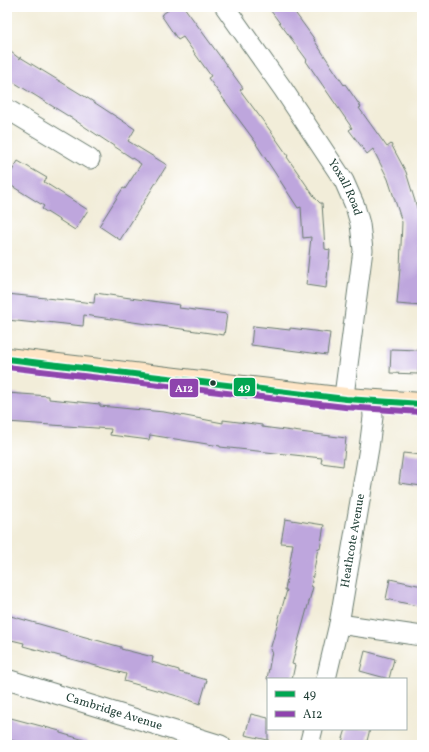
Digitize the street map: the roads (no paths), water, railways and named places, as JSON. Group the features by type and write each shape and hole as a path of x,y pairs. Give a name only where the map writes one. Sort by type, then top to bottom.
{"street":[{"name":"Yoxall Road","path":"225,7 344,181 360,224 363,250 345,388 346,399"},
{"path":"7,109 90,159"},
{"path":"7,359 346,399 422,404"},
{"name":"Heathcote Avenue","path":"326,678 339,624 369,448 374,417 372,401"},
{"path":"339,624 422,636"},
{"name":"Cambridge Avenue","path":"7,680 221,745"},
{"path":"309,745 313,730"}]}
